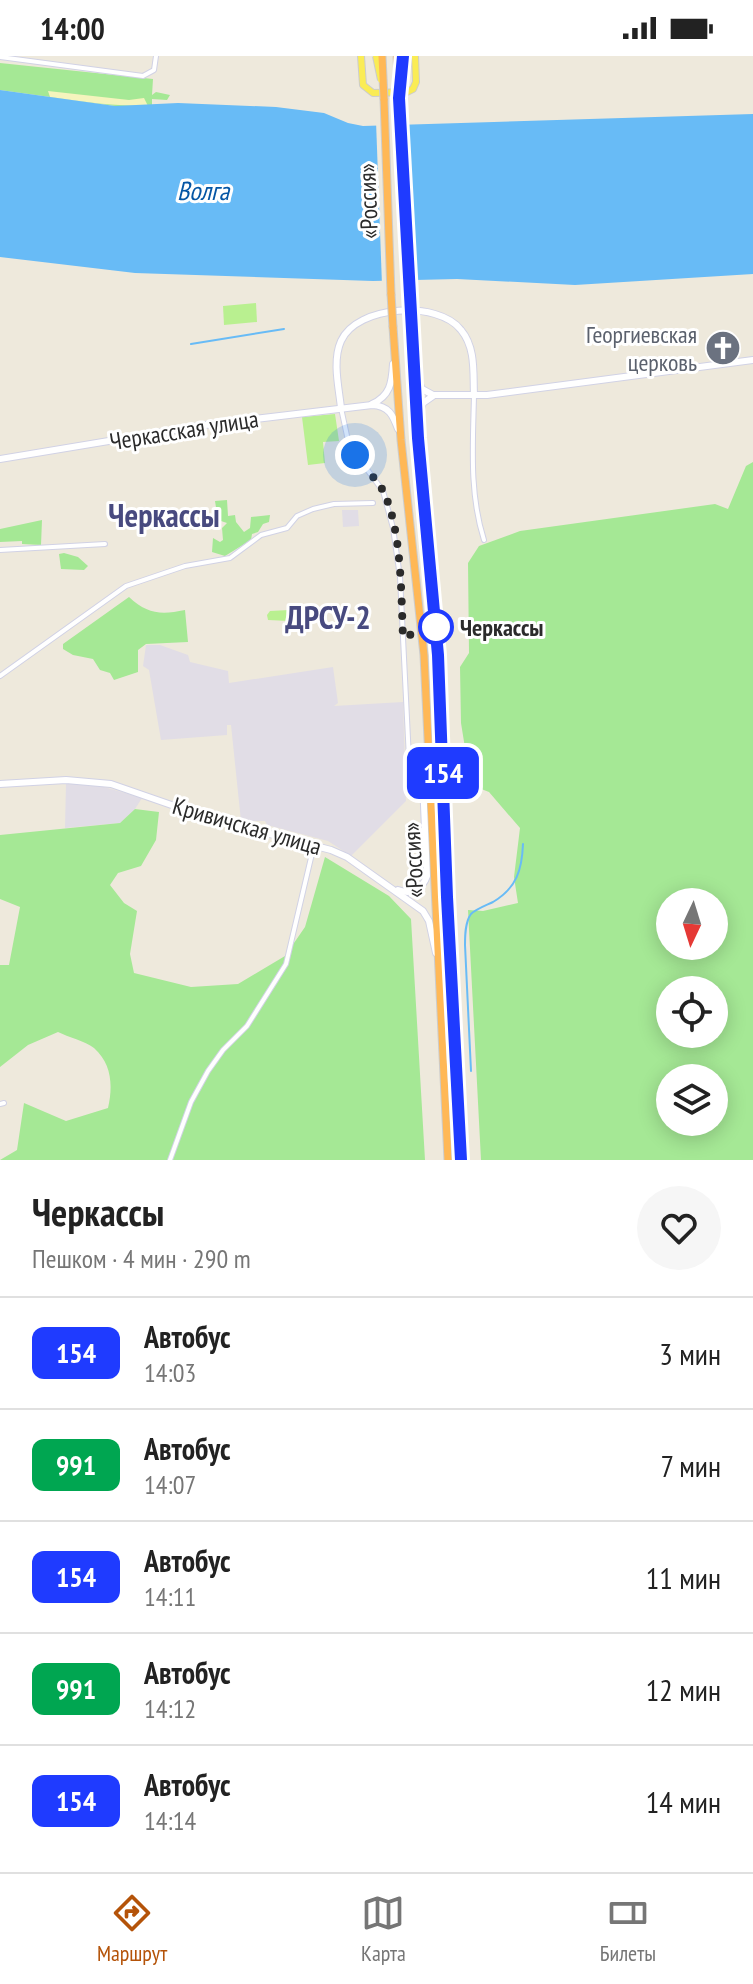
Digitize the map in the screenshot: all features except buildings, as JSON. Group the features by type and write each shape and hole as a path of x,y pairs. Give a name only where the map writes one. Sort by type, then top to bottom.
{"highway":[{"name":"«Россия»","path":"379,56 384,99 393,341 423,641 448,1160"},
{"name":"«Россия»","path":"400,56 399,98 418,438 438,655 461,1160"}],"main road":[{"path":"361,56 363,83 373,93 413,89 416,82 415,56"}],"street":[{"path":"0,57 143,76 151,73 156,65 156,56"},
{"path":"422,758 409,759 400,577 389,507 377,481 352,450 344,429 341,408 337,359 342,339 360,320 390,312 435,314 456,324 471,349 473,484 484,540"},
{"path":"368,405 383,397 391,385 393,341"},
{"path":"412,341 418,384 425,392 437,395 474,395 753,360"},
{"path":"418,438 421,406 437,395"},
{"path":"368,405 381,406 391,412 401,440"},
{"name":"Черкасская улица","path":"0,459 205,425 368,405"},
{"path":"0,676 126,586 185,566 230,558 261,535 287,528 297,516 313,509 334,504 373,503"},
{"path":"0,550 105,544"},
{"path":"390,888 413,892 422,886 426,878 422,758 428,745"},
{"name":"Кривичская улица","path":"0,784 66,780 111,784 209,818 314,845 347,857 426,916 438,965"},
{"path":"170,1160 191,1102 208,1071 223,1050 247,1026 286,964 314,845"}],"shaded area":[{"path":"342,510 358,510 359,526 343,527"},
{"path":"146,645 160,645 188,655 190,662 228,671 229,683 333,667 338,703 334,706 403,702 406,801 351,856 328,841 267,825 265,821 241,821 231,725 227,725 227,735 161,740 149,670 143,666"},
{"path":"66,783 104,787 142,798 120,823 65,828"}],"green space":[{"path":"0,63 153,79 152,95 156,92 170,95 167,100 152,99 152,106 115,106 0,90"},
{"path":"256,303 257,322 224,325 223,306"},
{"path":"335,414 339,441 323,442 325,463 308,465 302,417"},
{"path":"753,462 753,1160 481,1160 468,910 483,911 518,903 514,877 520,828 489,792 471,785 461,723 460,667 469,653 468,563 479,546 520,531 715,504 728,509 746,466"},
{"path":"227,500 228,516 235,515 244,532 250,528 251,517 270,515 269,522 252,534 251,540 225,556 212,552 213,538 220,542 223,540 222,528 227,523 218,520 215,501"},
{"path":"42,520 41,545 22,544 22,541 0,542 0,529"},
{"path":"59,554 78,557 88,566 84,570 61,569"},
{"path":"129,597 155,612 185,610 188,642 146,644 138,650 138,672 114,680 110,673 100,670 93,659 73,655 63,649 63,644"},
{"path":"289,610 289,621 268,620 270,611"},
{"path":"135,809 159,812 156,840 141,866 118,873 110,885 124,903 137,911 130,954 134,973 191,987 238,984 285,956 305,927 325,857 389,896 411,919 425,1160 0,1160 17,1150 24,1103 66,1121 108,1108 111,1084 108,1068 94,1048 58,1032 28,1045 0,1067 0,965 9,965 20,907 0,899 0,835 120,823"}],"sand":[{"path":"48,91 129,100 144,98 148,106 50,97"}],"water":[{"name":"Волга","path":"0,90 115,106 178,103 276,107 324,113 363,126 753,114 753,274 575,285 457,279 373,281 135,273 0,257"}],"pier":[{"path":"407,119 416,284 382,285 376,121"}],"waterway":[{"path":"191,344 284,329"},
{"path":"471,1071 466,925 471,914 501,897 513,884 519,870 523,844"}],"bus line":[{"name":"154","path":"403,56 399,98 418,438 438,655 461,1160"}],"place":[{"name":"Георгиевская церковь","path":"723,348"},
{"name":"Черкассы","path":"436,627"}],"district":[{"name":"Черкассы","path":"164,515"},
{"name":"ДРСУ-2","path":"328,617"}],"route":[{"path":"355,455 377,481 389,507 400,577 403,637 436,627"}]}
